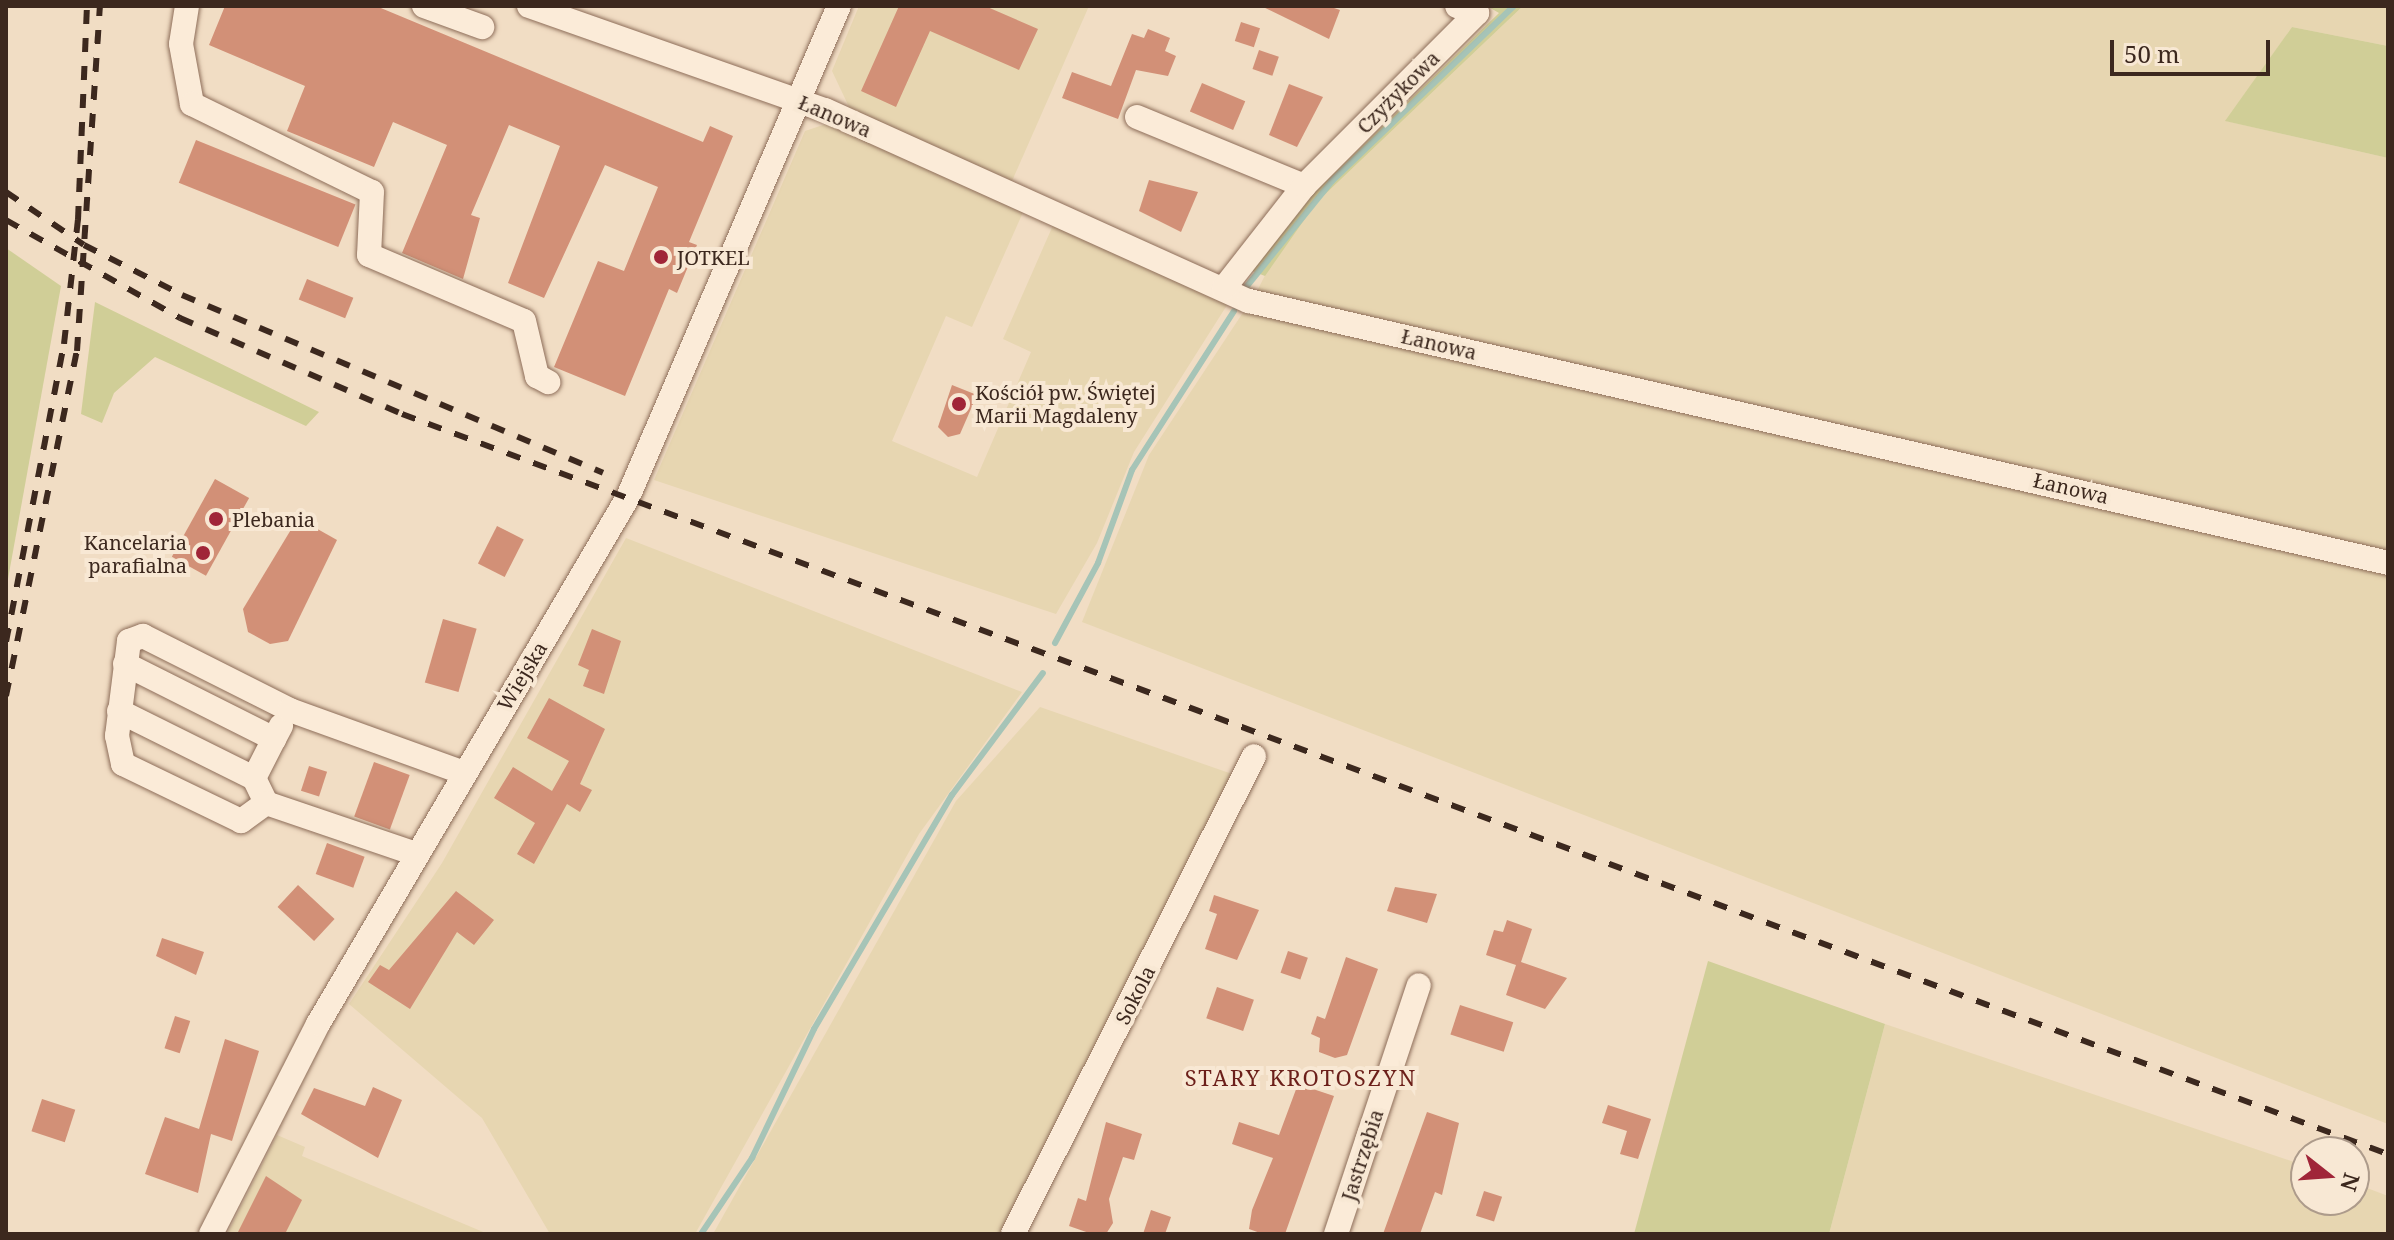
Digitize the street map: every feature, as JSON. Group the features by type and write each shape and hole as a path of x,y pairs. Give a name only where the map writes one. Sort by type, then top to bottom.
{"street":[{"path":"187,6 181,44 192,104 372,192 369,255 524,321 537,376 548,382"},
{"path":"424,6 482,27"},
{"name":"Łanowa","path":"529,6 798,99 1249,301 2388,563"},
{"name":"Wiejska","path":"211,1234 318,1024 628,497 839,6"},
{"name":"Czyżykowa","path":"1224,288 1304,186 1477,13 1457,6"},
{"path":"1137,117 1304,186"},
{"path":"266,803 241,821 123,764 119,711 129,641 143,636 290,710 464,773"},
{"path":"125,664 274,739"},
{"path":"254,778 290,710"},
{"path":"119,711 254,778 266,803 416,854"},
{"name":"Sokola","path":"1013,1234 1254,756"},
{"name":"Jastrzębia","path":"1336,1234 1419,985"}],"shaded area":[{"path":"859,6 1089,6 1012,181 850,109 832,71"},
{"path":"1487,6 1523,6 1316,203 1265,276 1252,271 1316,191 1499,13"},
{"path":"1523,6 2388,6 2388,46 2292,27 2226,121 2388,158 2388,560 1256,293 1280,246 1316,203"},
{"path":"2292,27 2388,46 2388,158 2225,121"},
{"path":"826,124 1024,210 972,327 946,316 892,441 977,477 1031,352 1003,339 1054,223 1229,302 1134,452 1097,543 1056,614 654,480 805,131"},
{"path":"6,248 61,286 6,590"},
{"path":"95,302 319,412 306,426 155,357 114,393 102,423 81,414"},
{"path":"1246,308 2388,572 2388,1124 1082,622 1149,455"},
{"path":"626,538 1022,692 919,834 695,1234 550,1234 482,1118 349,1004 442,863"},
{"path":"1040,707 1235,775 1003,1234 713,1234 956,801"},
{"path":"1708,961 1885,1024 1829,1234 1634,1234"},
{"path":"1885,1024 2290,1161 2290,1216 2370,1216 2370,1189 2388,1196 2388,1234 1829,1234"},
{"path":"277,1135 305,1147 302,1156 488,1234 227,1234"}],"building":[{"path":"225,6 376,6 703,142 710,126 733,136 689,242 697,245 677,293 669,289 625,396 554,367 598,261 624,271 658,187 605,165 544,298 508,283 560,146 509,125 471,215 480,218 463,279 402,253 447,145 393,122 374,167 287,131 305,86 209,45"},
{"path":"899,6 985,6 1038,29 1019,70 930,31 896,107 861,91"},
{"path":"1261,6 1328,6 1340,10 1329,39"},
{"path":"1241,22 1260,28 1254,47 1235,41"},
{"path":"1148,29 1170,38 1165,51 1176,56 1168,76 1136,70 1118,119 1062,98 1072,72 1111,86 1132,34 1144,38"},
{"path":"1259,50 1279,57 1272,76 1252,69"},
{"path":"1202,83 1245,101 1233,130 1190,112"},
{"path":"1289,84 1323,97 1297,147 1269,135"},
{"path":"196,140 355,204 338,247 179,183"},
{"path":"1149,180 1198,192 1181,232 1139,211"},
{"path":"307,279 353,298 345,318 299,299"},
{"name":"Kościół pw. Świętej Marii Magdaleny","path":"952,385 977,395 960,434 948,437 938,427"},
{"name":"Plebania","path":"215,479 249,498 206,576 172,557"},
{"path":"298,518 337,540 288,641 270,644 248,632 243,609"},
{"path":"497,526 524,540 505,577 478,563"},
{"path":"443,619 477,629 458,692 425,682"},
{"path":"592,629 621,641 604,694 583,686 589,670 578,665"},
{"path":"549,698 605,729 580,784 592,790 580,812 567,804 534,864 517,854 535,823 494,798 513,767 552,791 569,761 527,738"},
{"path":"374,762 410,775 390,829 354,817"},
{"path":"309,766 327,772 319,797 301,791"},
{"path":"327,843 365,857 353,888 316,874"},
{"path":"298,885 335,919 314,941 278,907"},
{"path":"1395,887 1437,894 1427,923 1387,911"},
{"path":"456,891 494,920 474,945 457,932 410,1009 368,982 380,965 389,970"},
{"path":"1214,895 1259,910 1237,960 1205,949 1217,914 1209,911"},
{"path":"1507,920 1532,929 1521,962 1567,978 1545,1009 1506,995 1516,965 1486,955 1494,930 1503,932"},
{"path":"162,938 204,952 196,975 156,956"},
{"path":"1288,951 1308,958 1300,980 1281,973"},
{"path":"1346,957 1378,969 1347,1055 1335,1058 1319,1052 1320,1038 1311,1034 1317,1016 1325,1019"},
{"path":"1217,987 1254,1000 1243,1031 1206,1018"},
{"path":"1460,1005 1513,1022 1504,1052 1450,1034"},
{"path":"175,1016 190,1021 180,1053 164,1048"},
{"path":"225,1039 259,1051 232,1141 211,1134 198,1193 145,1174 165,1117 199,1129"},
{"path":"1298,1084 1334,1096 1285,1234 1263,1234 1249,1229 1252,1210 1273,1158 1232,1144 1239,1122 1279,1135"},
{"path":"373,1087 402,1100 378,1158 301,1114 314,1088 365,1106"},
{"path":"42,1099 75,1110 65,1142 31,1131"},
{"path":"1608,1105 1651,1119 1638,1159 1620,1154 1627,1131 1602,1123"},
{"path":"1427,1112 1459,1123 1442,1195 1435,1192 1420,1234 1383,1234"},
{"path":"1106,1122 1142,1134 1134,1160 1123,1157 1109,1199 1113,1223 1106,1234 1092,1234 1069,1226 1078,1198 1086,1201"},
{"path":"266,1176 302,1200 285,1234 237,1234"},
{"path":"1484,1191 1502,1197 1494,1222 1476,1216"},
{"path":"1151,1210 1171,1217 1165,1234 1143,1234"}],"waterway":[{"path":"1247,286 1332,181 1514,6"},
{"path":"1055,643 1098,563 1132,470 1234,311"},
{"path":"701,1234 752,1158 814,1029 952,795 1043,673"}],"railway":[{"path":"6,642 64,344 78,220 87,6"},
{"path":"6,696 77,351 100,6"},
{"path":"6,192 84,245 182,295 603,473"},
{"path":"6,220 180,318 402,414 2388,1154"}],"place":[{"name":"JOTKEL","path":"661,257"},
{"name":"Kościół pw. Świętej Marii Magdaleny","path":"959,404"},
{"name":"Plebania","path":"216,519"},
{"name":"Kancelaria parafialna","path":"203,553"}],"district":[{"name":"STARY KROTOSZYN","path":"1301,1078"}]}
